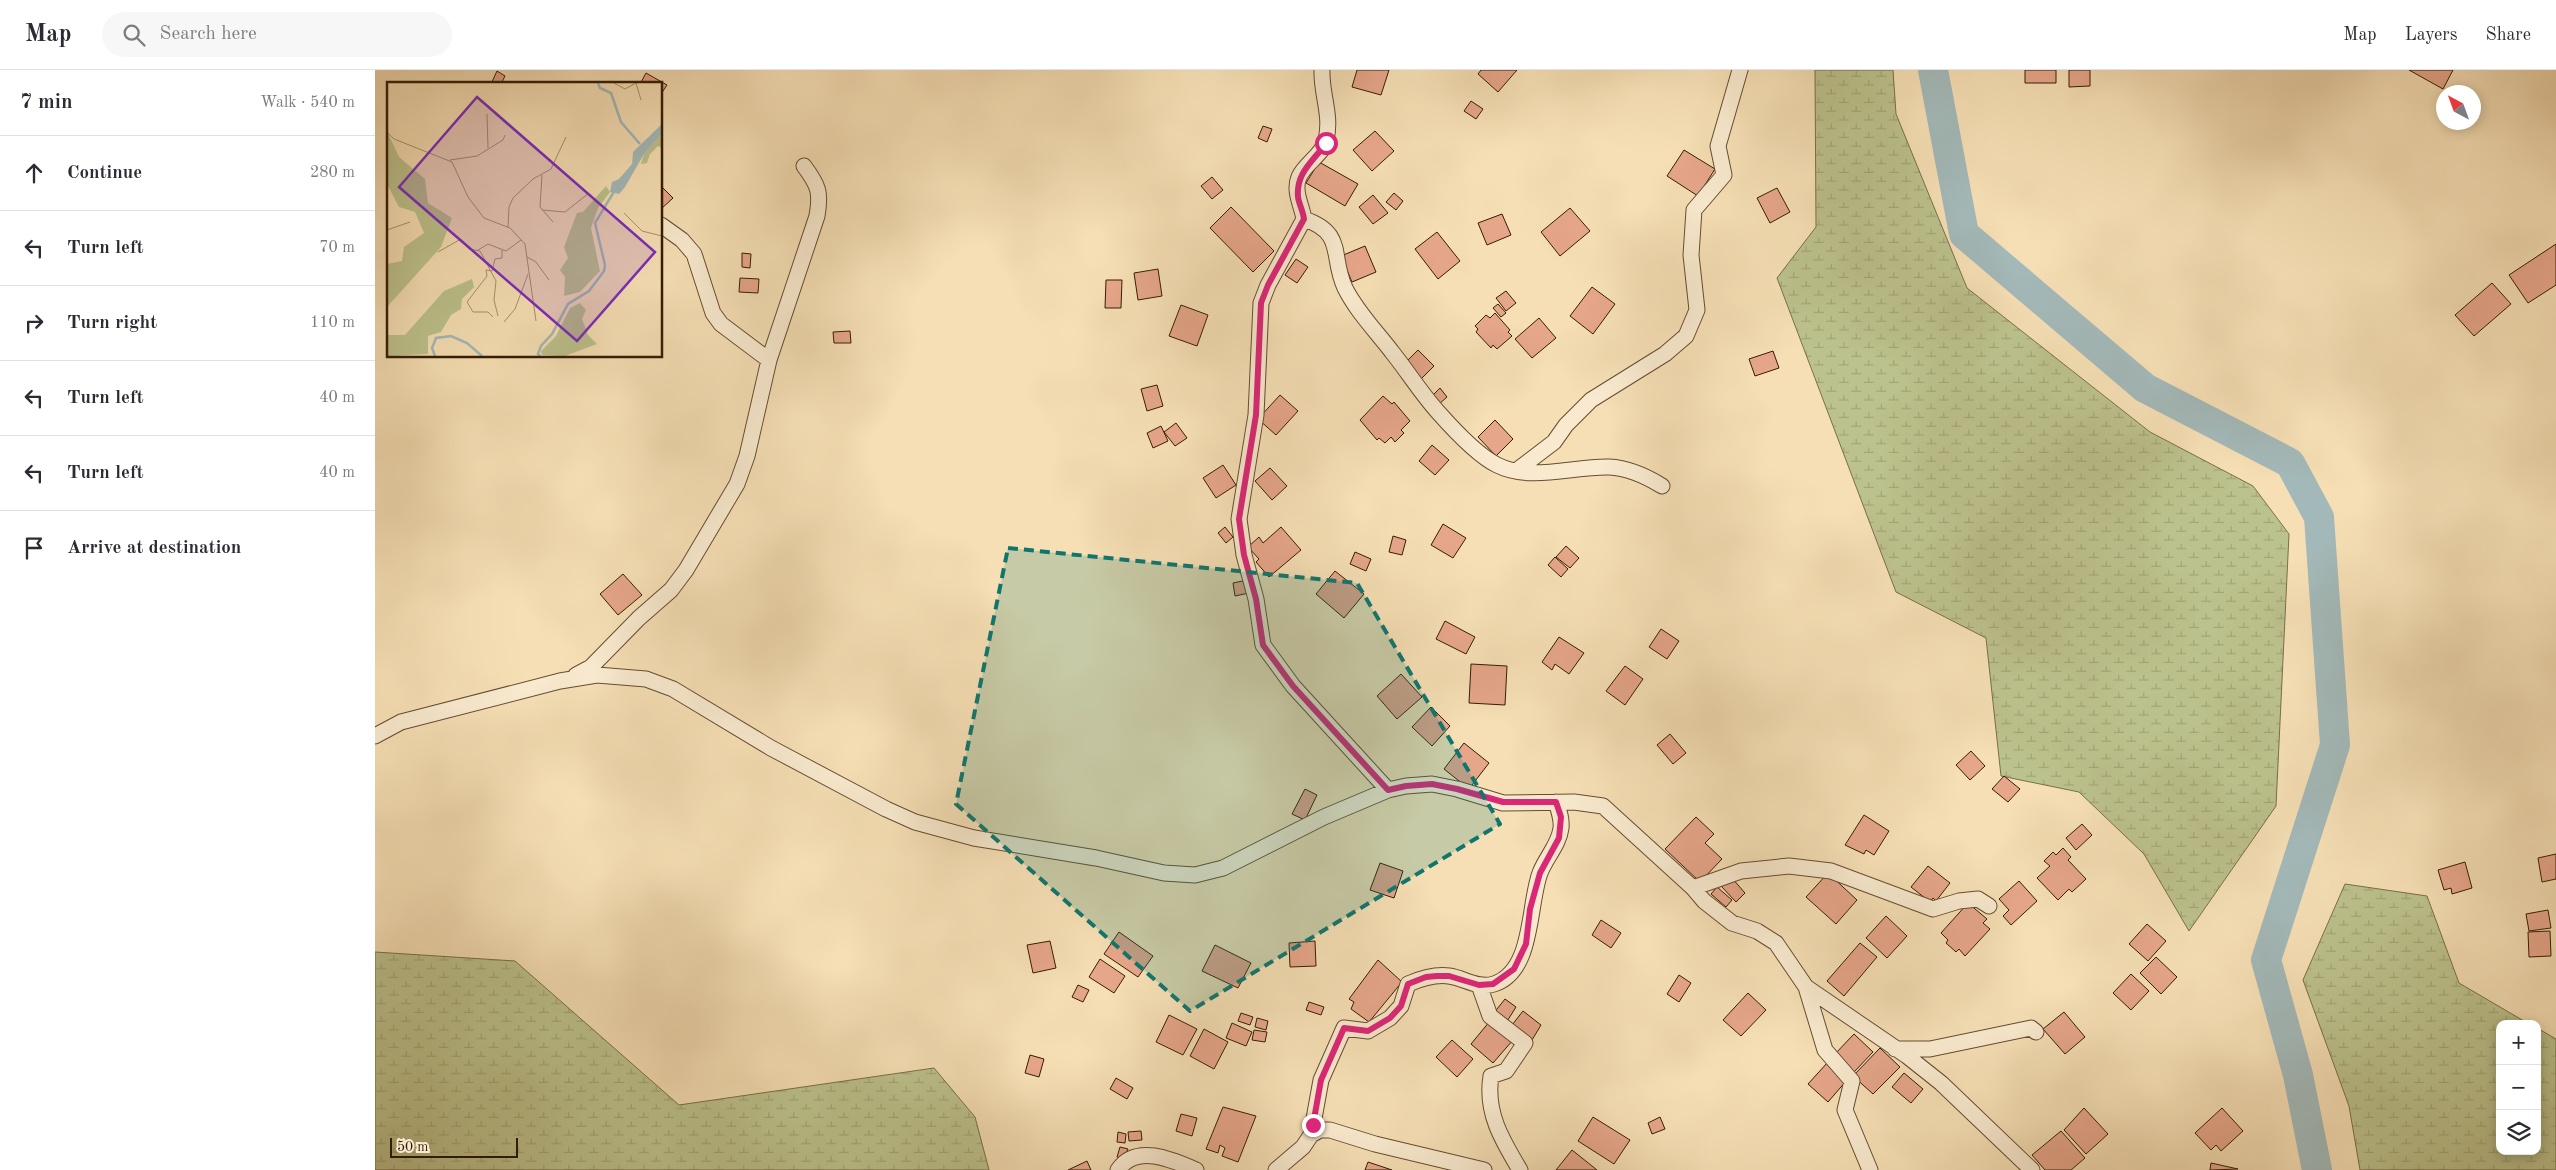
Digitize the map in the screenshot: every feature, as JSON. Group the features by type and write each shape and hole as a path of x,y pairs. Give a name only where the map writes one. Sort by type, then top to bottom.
{"street":[{"path":"1322,70 1329,125 1326,143 1299,177 1298,200 1303,208 1304,219 1268,285 1261,303 1256,415 1239,519 1244,555 1256,599 1263,645 1293,686 1388,790"},
{"path":"1516,471 1554,442 1566,425 1591,400 1665,354 1686,336 1697,310 1691,255 1693,210 1724,175 1718,146 1740,70"},
{"path":"560,681 591,667 639,618 671,590 686,570 737,484 747,456 769,360 817,216 820,198 817,182 805,166"},
{"path":"1304,219 1317,224 1329,234 1336,248 1339,272 1353,302 1439,412 1483,456 1498,465 1516,471 1540,473 1610,468 1630,470 1662,486"},
{"path":"663,226 681,240 694,254 713,313 721,324 769,360"},
{"path":"375,736 401,722 560,681 597,676 646,679 673,689 771,748 886,809 915,822 974,838 1095,858 1164,873 1195,875 1223,868 1324,817 1388,790 1406,786 1432,784 1503,802 1574,802 1603,806 1693,888 1704,901 1732,922 1757,931 1776,944 1806,987 1825,1050 1852,1081 1845,1110 1870,1170"},
{"path":"1277,1170 1303,1147 1311,1135 1321,1080 1344,1028 1368,1031 1390,1018 1401,1006 1408,984 1426,977 1449,976 1479,985 1493,984 1504,978 1522,957 1540,873 1559,838 1561,817 1556,802"},
{"path":"1693,888 1741,871 1789,866 1831,871 1933,909 1959,901 1978,899 1989,906"},
{"path":"1479,985 1490,1016 1525,1043 1506,1071 1491,1076 1488,1092 1493,1120 1520,1170"},
{"path":"1806,987 1895,1049 1941,1084 2032,1170"},
{"path":"1895,1049 1930,1049 2031,1028 2036,1032"},
{"path":"1311,1135 1320,1130 1330,1130 1375,1144 1484,1170"},
{"path":"1119,1170 1128,1158 1139,1155 1158,1156 1196,1170"}],"highlighted area":[{"path":"1008,548 1357,583 1500,824 1190,1011 956,804"}],"green space":[{"path":"1815,70 1893,70 1896,114 1967,288 2150,432 2253,486 2289,534 2276,806 2189,931 2144,854 2079,792 2001,776 1986,638 1896,592 1777,278 1816,227"},
{"path":"2345,884 2427,896 2459,983 2522,1020 2496,1020 2496,1155 2541,1155 2541,1030 2556,1039 2556,1170 2360,1170 2349,1106 2303,980"},
{"path":"375,952 515,961 679,1105 934,1068 975,1117 989,1170 375,1170"}],"building":[{"path":"1357,70 1389,70 1381,95 1352,87"},
{"path":"1481,70 1517,70 1498,92 1478,74"},
{"path":"2025,70 2056,70 2056,83 2025,83"},
{"path":"2069,70 2090,70 2090,86 2069,87"},
{"path":"2409,70 2453,70 2445,85 2436,85"},
{"path":"497,71 505,76 502,82 492,82"},
{"path":"646,73 662,82 641,82"},
{"path":"663,83 667,85 663,91"},
{"path":"1471,101 1483,109 1476,119 1464,111"},
{"path":"1263,126 1272,129 1267,142 1258,138"},
{"path":"1375,131 1394,151 1372,171 1353,150"},
{"path":"1684,150 1715,169 1698,196 1667,176"},
{"path":"1319,162 1358,184 1345,206 1306,183"},
{"path":"1212,177 1223,190 1212,199 1201,186"},
{"path":"663,188 673,198 663,207"},
{"path":"1777,188 1790,212 1770,223 1757,198"},
{"path":"1394,193 1403,201 1396,210 1386,202"},
{"path":"1373,195 1388,213 1373,224 1359,207"},
{"path":"1231,207 1274,251 1253,272 1210,228"},
{"path":"1570,208 1590,231 1560,256 1541,232"},
{"path":"1502,214 1511,235 1487,245 1478,223"},
{"path":"1437,232 1460,261 1438,279 1415,249"},
{"path":"2556,244 2556,285 2528,303 2509,275"},
{"path":"1365,246 1376,272 1352,282 1341,256"},
{"path":"742,253 751,254 750,268 742,267"},
{"path":"1296,259 1308,267 1297,283 1285,275"},
{"path":"1158,269 1162,296 1138,300 1134,273"},
{"path":"740,278 759,279 758,293 739,292"},
{"path":"1106,280 1122,280 1121,308 1105,308"},
{"path":"2492,283 2511,304 2474,336 2455,315"},
{"path":"1592,287 1615,304 1593,334 1570,316"},
{"path":"1506,291 1516,303 1506,311 1496,298"},
{"path":"1498,304 1506,313 1501,317 1493,308"},
{"path":"1181,305 1208,315 1197,346 1169,336"},
{"path":"1495,313 1510,330 1508,332 1512,336 1497,349 1493,345 1491,348 1476,332 1478,329 1475,326 1486,315 1490,318"},
{"path":"1539,318 1556,338 1532,358 1515,339"},
{"path":"850,331 851,343 834,343 833,332"},
{"path":"1418,350 1434,366 1420,380 1404,364"},
{"path":"1773,351 1779,368 1755,376 1749,359"},
{"path":"1157,385 1163,406 1147,411 1141,389"},
{"path":"1440,388 1447,397 1438,405 1431,397"},
{"path":"1280,395 1298,411 1276,435 1258,419"},
{"path":"1383,396 1392,404 1394,402 1410,421 1401,430 1404,433 1395,442 1391,437 1385,443 1379,438 1377,440 1360,420"},
{"path":"1495,420 1513,439 1496,456 1478,437"},
{"path":"1176,423 1187,438 1175,446 1164,432"},
{"path":"1161,426 1168,441 1153,448 1147,433"},
{"path":"1432,445 1449,460 1435,475 1419,461"},
{"path":"1223,465 1236,485 1216,498 1203,478"},
{"path":"1270,468 1287,486 1272,500 1255,481"},
{"path":"1443,524 1466,538 1453,558 1431,545"},
{"path":"1225,527 1233,537 1226,543 1218,533"},
{"path":"1281,527 1301,550 1269,577 1256,562 1259,559 1248,547 1259,537 1263,543"},
{"path":"1393,536 1406,540 1402,555 1389,552"},
{"path":"1566,546 1579,558 1570,568 1556,557"},
{"path":"1355,552 1371,559 1366,571 1350,564"},
{"path":"1555,557 1568,569 1561,577 1548,565"},
{"path":"1335,571 1364,594 1344,618 1316,594"},
{"path":"623,574 642,595 618,615 600,594"},
{"path":"1247,580 1249,593 1235,596 1233,583"},
{"path":"1445,621 1475,637 1466,654 1436,639"},
{"path":"1661,629 1679,641 1667,659 1649,647"},
{"path":"1559,637 1584,653 1569,674 1555,664 1552,670 1542,662"},
{"path":"1471,664 1507,666 1505,705 1469,703"},
{"path":"1625,666 1643,679 1625,705 1606,691"},
{"path":"1401,674 1422,697 1397,719 1377,696"},
{"path":"1431,707 1450,726 1432,746 1412,727"},
{"path":"1670,734 1686,753 1673,764 1657,745"},
{"path":"1464,743 1489,763 1469,789 1444,769"},
{"path":"1971,751 1985,766 1970,780 1956,765"},
{"path":"2004,776 2020,789 2008,802 1992,789"},
{"path":"1305,789 1317,795 1305,820 1292,814"},
{"path":"1864,815 1889,831 1874,855 1866,850 1864,854 1845,845"},
{"path":"1696,817 1714,834 1705,843 1722,859 1700,882 1665,849"},
{"path":"2082,824 2092,835 2076,850 2066,838"},
{"path":"2063,848 2071,857 2068,860 2086,879 2072,892 2069,889 2058,900 2037,878 2050,866 2044,861 2053,852 2056,855"},
{"path":"2556,854 2556,879 2542,882 2538,858"},
{"path":"2465,862 2472,888 2452,894 2451,888 2444,890 2438,870"},
{"path":"1380,863 1403,871 1394,898 1370,890"},
{"path":"1928,866 1950,883 1936,901 1933,898 1930,902 1911,887"},
{"path":"1828,873 1857,900 1836,924 1806,897"},
{"path":"1731,877 1745,893 1736,902 1721,886"},
{"path":"2019,881 2037,901 2011,925 2003,916 2009,910 1999,899"},
{"path":"1717,887 1732,900 1726,907 1711,894"},
{"path":"1968,903 1987,919 1983,923 1990,929 1965,956 1959,949 1956,952 1946,943 1948,940 1941,933"},
{"path":"2548,910 2551,928 2529,931 2526,914"},
{"path":"1886,916 1907,936 1887,958 1866,938"},
{"path":"1601,920 1621,933 1611,948 1592,935"},
{"path":"2147,924 2166,941 2148,961 2129,944"},
{"path":"2550,931 2551,956 2529,957 2528,932"},
{"path":"1119,932 1153,956 1138,977 1104,954"},
{"path":"1050,941 1056,968 1033,973 1027,945"},
{"path":"1315,941 1316,966 1290,967 1289,943"},
{"path":"1860,943 1877,957 1844,996 1827,981"},
{"path":"1215,945 1251,963 1238,988 1202,971"},
{"path":"2156,957 2177,977 2161,994 2140,973"},
{"path":"1100,959 1125,976 1114,993 1089,977"},
{"path":"1378,960 1402,982 1369,1022 1351,1009 1354,1002 1349,999"},
{"path":"2131,974 2149,991 2131,1010 2113,993"},
{"path":"1679,975 1691,983 1679,1002 1667,994"},
{"path":"1078,985 1089,990 1083,1002 1072,997"},
{"path":"1748,993 1766,1010 1741,1036 1723,1020"},
{"path":"1505,999 1516,1007 1506,1023 1493,1014"},
{"path":"1309,1002 1324,1007 1321,1015 1306,1010"},
{"path":"1523,1011 1541,1025 1532,1040 1512,1025"},
{"path":"2064,1012 2085,1037 2065,1054 2043,1029"},
{"path":"1241,1013 1253,1017 1250,1025 1238,1021"},
{"path":"1169,1015 1197,1029 1183,1055 1156,1042"},
{"path":"1257,1018 1268,1021 1266,1030 1255,1027"},
{"path":"1490,1021 1513,1040 1493,1063 1471,1044"},
{"path":"1232,1023 1252,1032 1246,1046 1226,1038"},
{"path":"1204,1029 1228,1042 1214,1069 1190,1056"},
{"path":"1254,1030 1267,1032 1265,1042 1252,1040"},
{"path":"1854,1034 1873,1052 1854,1072 1835,1054"},
{"path":"1452,1040 1473,1059 1457,1077 1436,1057"},
{"path":"1880,1048 1900,1067 1873,1094 1853,1076"},
{"path":"1030,1055 1044,1059 1039,1077 1025,1073"},
{"path":"1828,1062 1847,1080 1828,1102 1808,1084"},
{"path":"1904,1073 1923,1089 1911,1103 1892,1087"},
{"path":"1116,1078 1133,1088 1127,1099 1110,1089"},
{"path":"1223,1107 1256,1116 1238,1162 1222,1156 1225,1148 1220,1145 1218,1153 1206,1149"},
{"path":"2084,1108 2108,1134 2086,1154 2064,1130"},
{"path":"2222,1108 2243,1131 2221,1151 2216,1145 2211,1150 2195,1133"},
{"path":"1181,1114 1197,1118 1192,1136 1176,1131"},
{"path":"1593,1117 1630,1140 1614,1164 1578,1141"},
{"path":"1660,1117 1665,1129 1652,1134 1648,1123"},
{"path":"1141,1131 1142,1140 1129,1141 1128,1132"},
{"path":"2061,1131 2085,1158 2071,1170 2045,1170 2032,1155"},
{"path":"1118,1132 1126,1134 1125,1143 1117,1142"},
{"path":"1120,1147 1128,1149 1124,1159 1117,1157"},
{"path":"1572,1150 1597,1170 1556,1170"},
{"path":"1087,1161 1091,1170 1068,1170"},
{"path":"1368,1162 1392,1170 1365,1170"},
{"path":"2211,1163 2238,1169 2210,1170"}],"waterway":[{"path":"1933,70 1964,234 2145,388 2290,463 2319,517 2335,745 2266,960 2298,1075 2317,1170"}],"route":[{"path":"1313,1125 1321,1080 1329,1058 1344,1028 1368,1031 1390,1018 1401,1006 1408,984 1426,977 1449,976 1479,985 1493,984 1504,978 1514,969 1522,957 1526,944 1530,909 1540,873 1559,838 1561,827 1561,817 1556,802 1503,802 1432,784 1406,786 1388,790 1293,686 1263,645 1256,599 1244,555 1239,519 1256,415 1257,355 1261,303 1268,285 1304,219 1303,208 1298,200 1297,187 1299,177 1326,143"}]}
